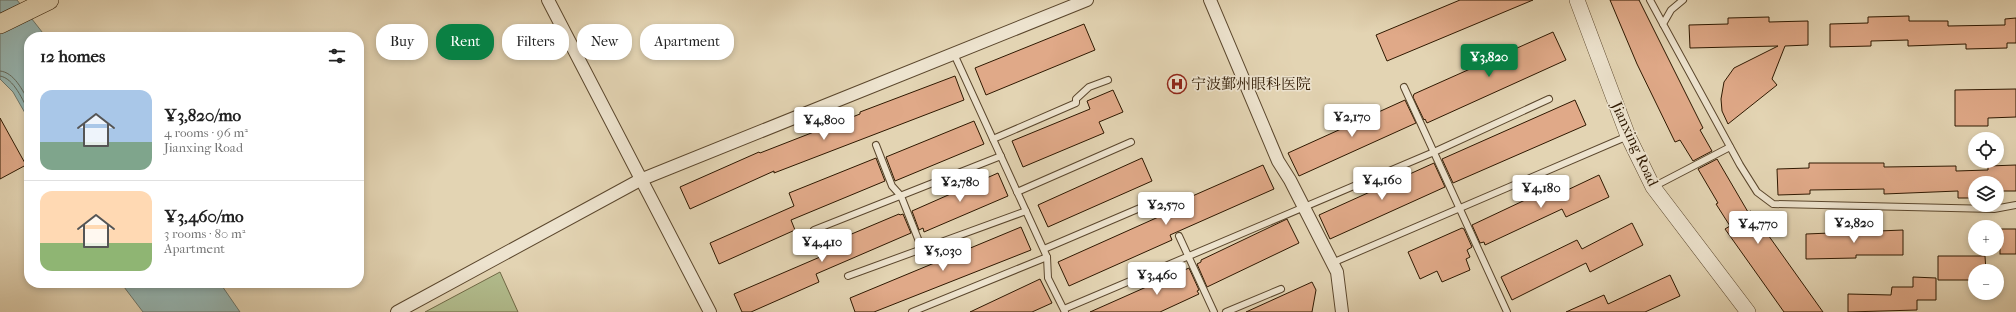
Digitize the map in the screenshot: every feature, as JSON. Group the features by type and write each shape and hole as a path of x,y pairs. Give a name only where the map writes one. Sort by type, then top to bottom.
{"main road":[{"path":"0,24 49,0"}],"street":[{"path":"548,0 640,180 710,312"},
{"path":"397,312 640,180 1087,0"},
{"path":"1210,0 1278,161 1304,207 1337,272 1342,312"},
{"name":"Jianxing Road","path":"1577,0 1628,136 1653,187 1748,312"}],"lane":[{"path":"1650,0 1730,147 1757,192 1773,204 1994,209 2016,205"},
{"path":"1663,24 1671,10 1683,0"},
{"path":"954,54 1044,249 1047,257 1048,278 1064,311 1188,256 1434,152 1549,98"},
{"path":"993,139 1076,104 1076,99 1089,87 1108,80"},
{"path":"1404,87 1507,312"},
{"path":"1332,263 1628,136"},
{"path":"1017,192 1132,142"},
{"path":"876,145 892,186 901,196 922,249"},
{"path":"1653,187 1730,147"},
{"path":"814,230 1001,156"},
{"path":"1044,249 1154,202"},
{"path":"848,276 1026,211"},
{"path":"1179,236 1214,312"},
{"path":"912,312 1047,257"},
{"path":"1226,312 1281,289"}],"green space":[{"path":"500,272 518,312 425,312"}],"water":[{"path":"0,0 17,0 42,32 24,32 24,111 13,92 0,79"},
{"path":"125,288 223,288 240,312 143,312"}],"building":[{"path":"1460,0 1533,0 1387,61 1376,35"},
{"path":"1610,0 1639,0 1703,128 1700,130 1712,151 1693,161 1680,140 1675,142 1637,64"},
{"path":"1909,16 1909,21 1948,21 1948,26 2005,25 2005,19 2016,18 2016,43 2007,43 2007,48 1966,49 1966,44 1908,46 1908,40 1871,41 1871,46 1830,47 1830,24 1868,23 1868,17"},
{"path":"1769,17 1769,22 1808,21 1808,45 1785,46 1772,79 1777,85 1728,124 1722,111 1721,99 1724,82 1734,68 1778,46 1690,48 1689,25 1728,24 1728,18"},
{"path":"1084,24 1095,50 986,95 975,68"},
{"path":"1553,32 1566,60 1427,123 1425,119 1424,120 1413,97 1414,94"},
{"path":"955,76 964,100 774,173 774,171 690,209 680,187 759,152 760,153 860,114 860,112"},
{"path":"2016,89 2016,117 1988,118 1988,126 1955,126 1955,90"},
{"path":"1113,90 1123,112 1099,122 1104,133 1023,167 1012,141 1090,109 1087,101"},
{"path":"1405,100 1416,123 1299,176 1288,153"},
{"path":"1575,100 1586,125 1453,183 1442,159"},
{"path":"0,118 24,161 24,166 0,179"},
{"path":"974,121 984,144 895,181 886,157"},
{"path":"876,158 885,181 791,220 795,230 719,264 710,243 794,206 789,193"},
{"path":"1142,158 1152,181 1048,227 1038,205"},
{"path":"1717,159 1748,212 1751,211 1823,312 1784,312 1725,229 1730,226 1716,204 1718,203 1698,169"},
{"path":"1434,163 1445,187 1330,239 1319,215"},
{"path":"1809,163 1884,163 1884,167 1956,166 1956,171 1988,170 1988,168 2004,168 2004,165 2016,165 2016,191 2004,191 2004,176 1968,176 1968,198 1958,198 1958,191 1884,194 1884,189 1810,190 1810,194 1778,195 1777,169 1809,168"},
{"path":"1263,165 1274,189 1170,235 1172,240 1069,286 1058,262 1174,210 1172,205"},
{"path":"998,173 1008,196 924,232 923,228 919,230 912,211"},
{"path":"1599,175 1609,197 1566,217 1562,209 1485,245 1484,242 1480,243 1472,225 1557,185 1561,193"},
{"path":"899,214 903,214 911,233 816,274 819,282 751,312 742,312 734,294 820,257 816,249"},
{"path":"1287,219 1299,243 1207,287 1197,264 1201,262 1201,260"},
{"path":"1632,223 1643,245 1590,272 1586,263 1512,300 1501,277 1577,240 1582,249"},
{"path":"1021,227 1031,250 874,312 855,312 850,298"},
{"path":"1462,228 1464,229 1472,247 1467,250 1470,257 1466,259 1470,270 1442,282 1437,271 1420,279 1408,252"},
{"path":"2004,229 2016,229 2016,254 2004,254"},
{"path":"1903,230 1903,255 1856,255 1856,258 1806,259 1806,234"},
{"path":"1938,256 1985,256 1986,264 1968,264 1968,280 1938,280"},
{"path":"1189,268 1199,290 1197,291 1199,294 1160,312 1090,312"},
{"path":"1670,275 1680,296 1645,312 1566,312 1604,295 1608,304"},
{"path":"1913,277 1936,278 1936,300 1917,300 1917,310 1848,312 1848,294 1891,295 1892,287 1913,287"},
{"path":"1040,279 1052,303 1032,312 970,312"},
{"path":"1312,282 1316,290 1312,312 1246,312"}],"place":[{"name":"宁波鄞州眼科医院","path":"1177,84"}]}
